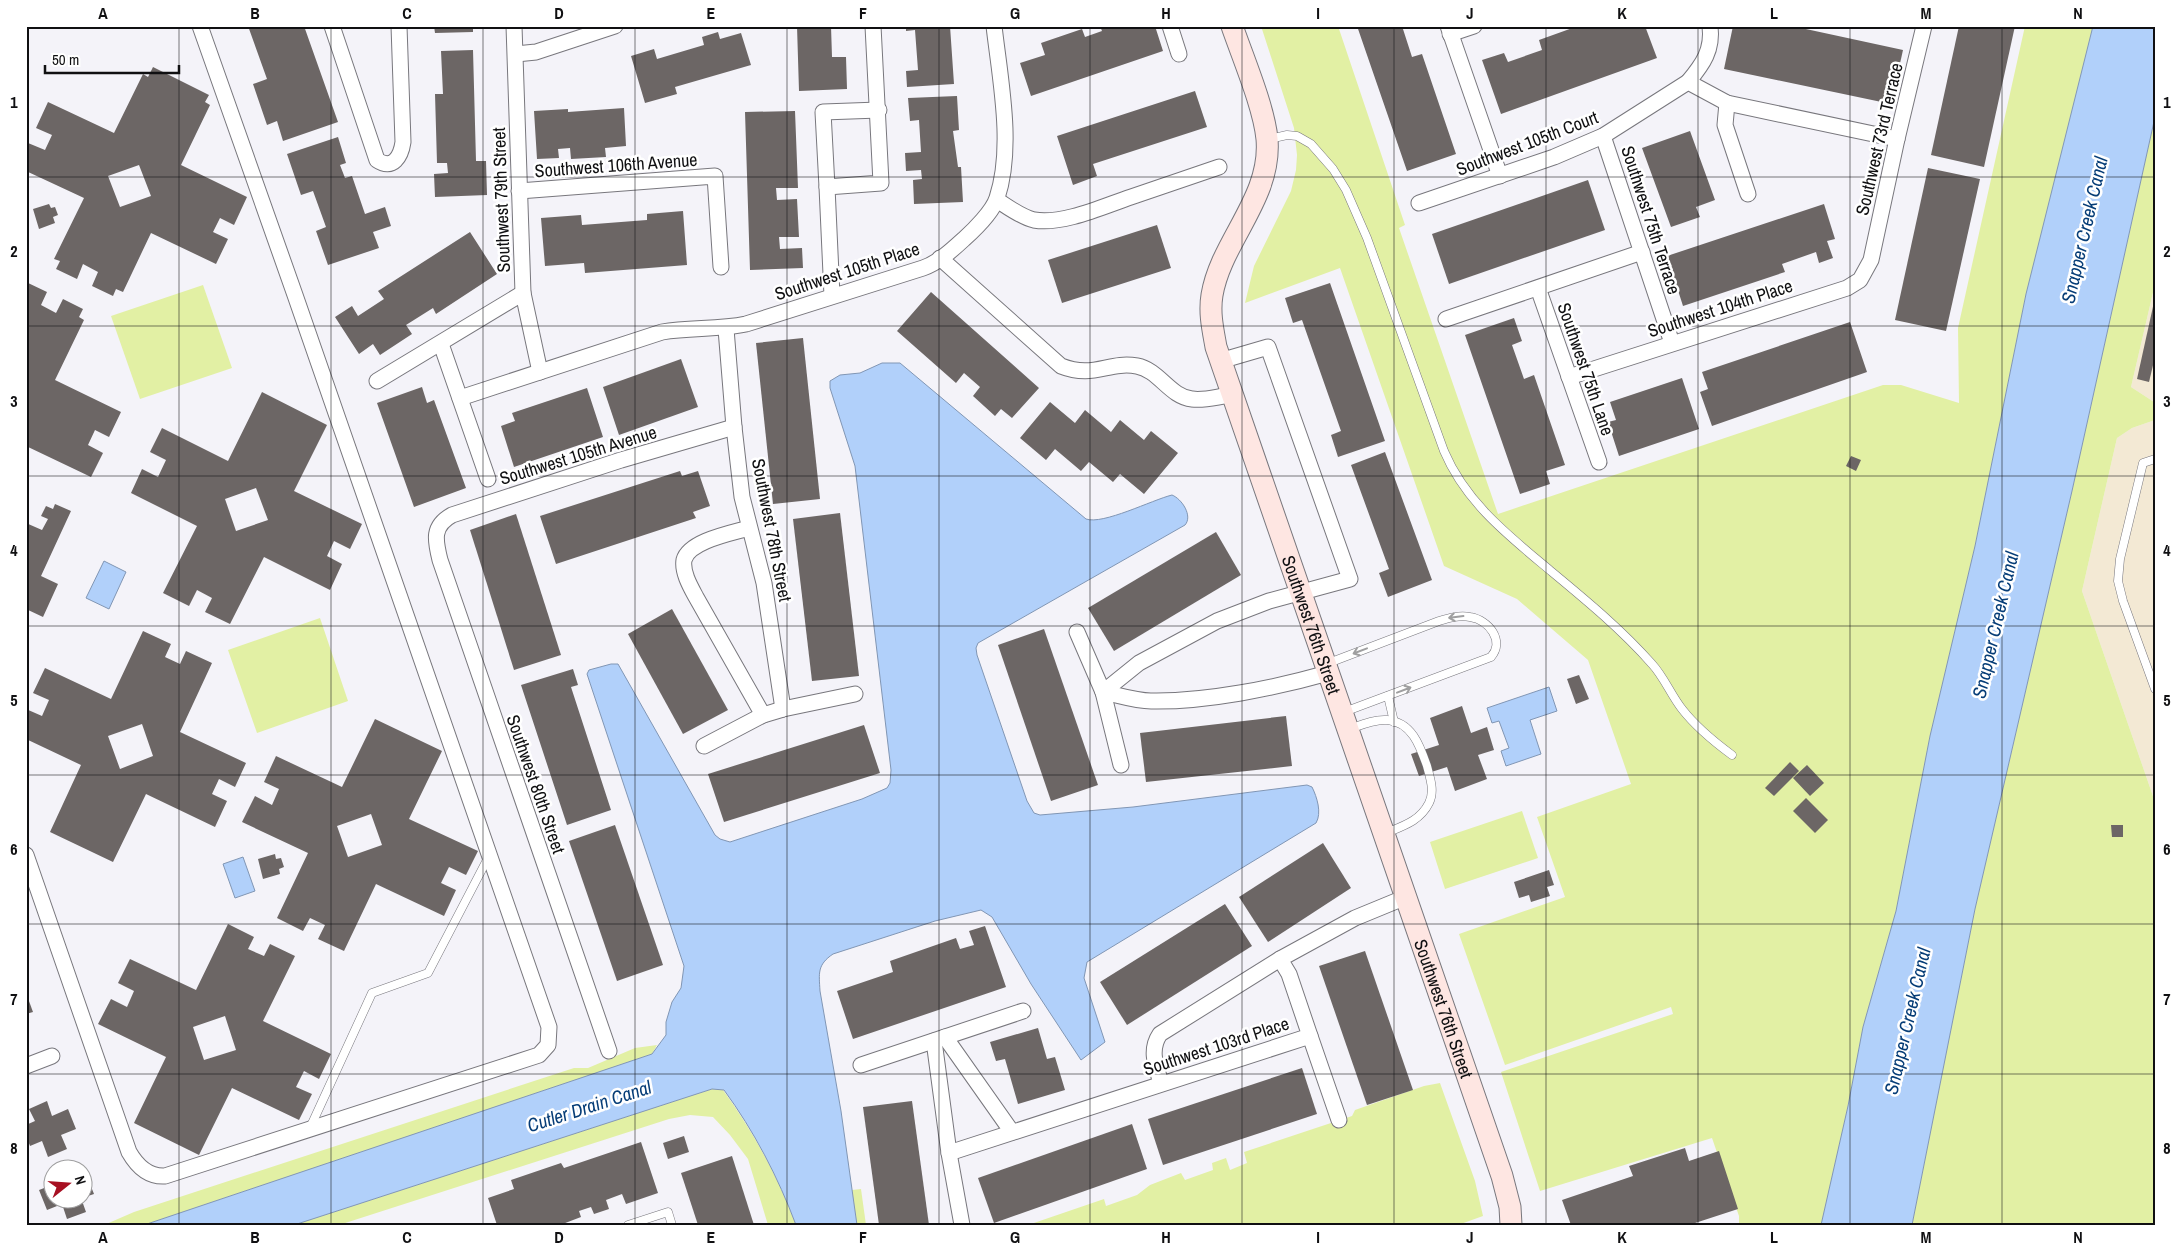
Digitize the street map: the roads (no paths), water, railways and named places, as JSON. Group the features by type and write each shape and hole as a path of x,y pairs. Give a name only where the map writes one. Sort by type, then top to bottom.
{"street":[{"path":"26,856 129,1152 134,1162 151,1174 164,1176 539,1055 548,1045 549,1027 490,854 200,26"},
{"path":"332,26 377,160 382,164 389,164 397,160 404,142 399,26"},
{"name":"Southwest 79th Street","path":"514,26 523,293 540,372"},
{"path":"516,54 536,52 615,26"},
{"path":"827,187 881,183 873,26"},
{"path":"994,26 1004,112 1003,174 997,200 1033,220 1047,221 1099,208 1219,166"},
{"path":"1170,26 1179,54"},
{"name":"Southwest 76th Street","path":"1232,26 1260,108 1267,140 1262,178 1256,195 1222,266 1212,294 1211,315 1220,361 1502,1176 1510,1207 1511,1225"},
{"path":"1474,26 1449,30 1500,176"},
{"name":"Southwest 105th Court","path":"1419,203 1554,157 1624,125 1688,82 1706,60 1710,42 1710,26"},
{"name":"Southwest 73rd Terrace","path":"1872,260 1897,139 1924,26"},
{"path":"1688,82 1728,103 1897,139"},
{"path":"1728,103 1725,126 1748,194"},
{"path":"832,296 823,112 878,110"},
{"name":"Southwest 75th Terrace","path":"1603,136 1672,343"},
{"name":"Southwest 106th Avenue","path":"519,191 715,176 721,267"},
{"name":"Southwest 105th Place","path":"460,398 662,332 683,329 726,329 923,268 940,258 968,235 997,200"},
{"path":"1446,319 1642,252"},
{"path":"940,258 1061,366 1083,372 1122,366 1140,366 1154,374 1178,394 1190,399 1231,395"},
{"name":"Southwest 104th Place","path":"1569,377 1847,288 1860,280 1872,260"},
{"name":"Southwest 75th Lane","path":"1538,288 1599,462"},
{"path":"377,381 523,293"},
{"name":"Southwest 78th Street","path":"726,329 742,497 764,583 783,709"},
{"path":"440,344 488,479"},
{"path":"1102,692 1139,663 1217,621 1269,601 1350,579 1268,347 1220,361"},
{"name":"Southwest 105th Avenue","path":"438,526 452,514 621,460 734,427"},
{"name":"Southwest 80th Street","path":"438,526 437,543 440,560 609,1051"},
{"path":"749,528 699,545 690,550 685,558 684,566 688,581 696,597 763,715"},
{"path":"1077,632 1102,692 1121,764"},
{"path":"1102,692 1150,701 1183,699 1288,684 1327,669"},
{"path":"704,746 763,715 855,694"},
{"path":"1161,1083 1153,1056 1154,1042 1160,1034 1280,960 1355,918 1406,897"},
{"name":"Southwest 103rd Place","path":"949,1153 1310,1036 1289,974 1280,960"},
{"path":"862,1065 1023,1011"},
{"path":"1310,1036 1339,1120"},
{"path":"940,1039 1012,1132"},
{"path":"940,1039 949,1153 962,1225"},
{"path":"26,1066 52,1056"}],"lane":[{"path":"1267,140 1287,135 1297,136 1311,144 1333,169 1346,190 1367,238 1444,451 1452,470 1467,492 1506,534 1603,614 1654,666 1682,709 1706,736 1732,755"},
{"path":"2155,459 2143,463 2120,559 2118,581 2123,601 2155,689"},
{"path":"1327,669 1439,621 1455,617 1472,617 1479,620 1486,624 1495,636 1496,648 1491,657 1388,696 1345,721"},
{"path":"1388,696 1394,722"},
{"path":"1345,721 1387,720 1405,727 1418,741 1432,782 1430,803 1416,820 1384,834"},
{"path":"310,1128 372,993 428,973 490,854"},
{"path":"628,1225 668,1212 672,1225"}],"water":[{"name":"Snapper Creek Canal","path":"2093,26 2155,26 2155,117 2072,491 1975,909 1912,1225 1821,1225 1848,1106 1863,1027 1896,911 1930,736 1975,546 2026,294"},
{"name":"Cutler Drain Canal","path":"882,363 900,363 1086,519 1094,520 1115,515 1172,495 1183,504 1187,513 1188,517 1185,525 978,643 976,648 977,655 1027,801 1034,813 1040,815 1133,807 1307,785 1312,787 1317,800 1319,815 1316,823 1087,962 1084,978 1105,1042 1081,1060 1031,984 992,917 981,910 935,921 833,954 828,958 820,970 820,991 841,1111 857,1225 796,1225 773,1172 755,1138 724,1090 712,1089 294,1225 144,1225 652,1054 666,1035 666,1022 672,1002 681,988 684,966 587,674 589,670 618,664 715,835 720,839 730,842 862,799 887,788 890,783 891,770 855,466 830,388 830,381 840,375 860,373"},
{"path":"104,561 126,572 109,609 86,598"},
{"path":"1549,687 1557,711 1530,720 1541,754 1506,766 1501,751 1509,748 1499,721 1492,723 1487,708"},
{"path":"243,857 255,891 235,898 223,864"}]}
